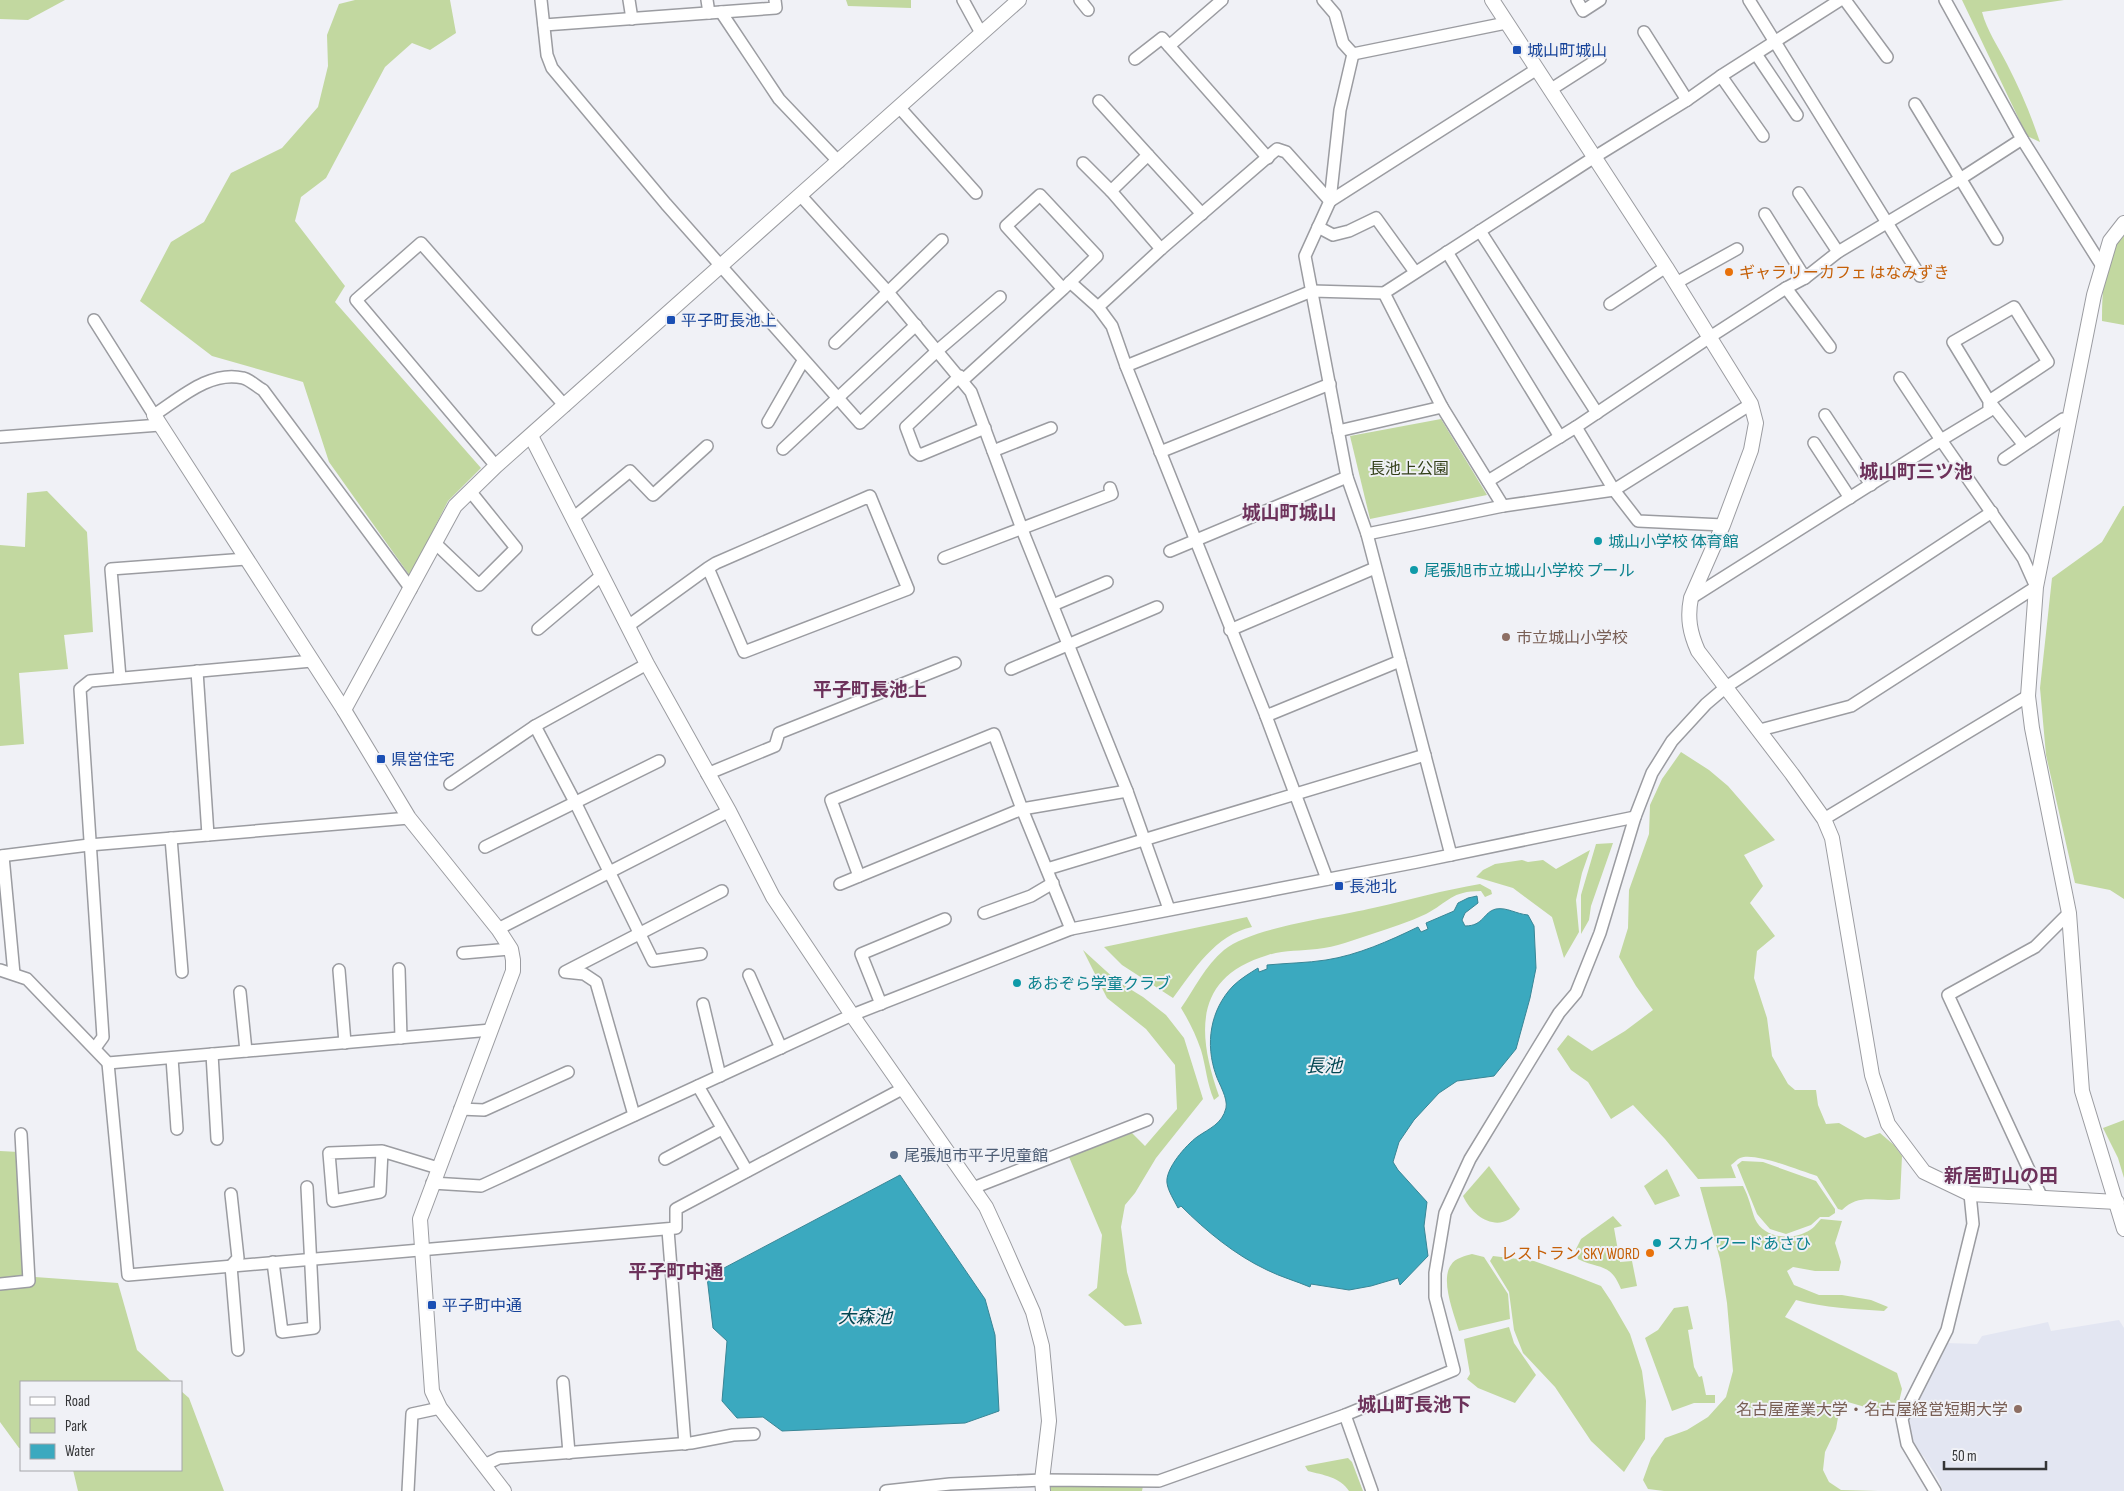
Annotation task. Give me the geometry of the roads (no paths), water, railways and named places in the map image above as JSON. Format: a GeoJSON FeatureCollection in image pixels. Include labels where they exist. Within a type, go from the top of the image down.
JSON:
{"type":"FeatureCollection","features":[{"type":"Feature","properties":{"kind":"street"},"geometry":{"type":"LineString","coordinates":[[541,0],[547,55],[552,68],[720,266],[860,423],[938,350],[1000,297]]}},
{"type":"Feature","properties":{"kind":"street"},"geometry":{"type":"LineString","coordinates":[[630,0],[632,19]]}},
{"type":"Feature","properties":{"kind":"street"},"geometry":{"type":"LineString","coordinates":[[707,0],[778,99],[839,162]]}},
{"type":"Feature","properties":{"kind":"street"},"geometry":{"type":"LineString","coordinates":[[544,25],[776,8],[775,0]]}},
{"type":"Feature","properties":{"kind":"street"},"geometry":{"type":"LineString","coordinates":[[963,0],[981,33]]}},
{"type":"Feature","properties":{"kind":"street"},"geometry":{"type":"LineString","coordinates":[[344,710],[455,506],[496,466],[1019,0]]}},
{"type":"Feature","properties":{"kind":"street"},"geometry":{"type":"LineString","coordinates":[[1080,0],[1088,10]]}},
{"type":"Feature","properties":{"kind":"street"},"geometry":{"type":"LineString","coordinates":[[1169,46],[1222,0]]}},
{"type":"Feature","properties":{"kind":"street"},"geometry":{"type":"LineString","coordinates":[[1323,0],[1335,14],[1343,43],[1353,54]]}},
{"type":"Feature","properties":{"kind":"street"},"geometry":{"type":"LineString","coordinates":[[1492,0],[1593,158],[1666,267],[1751,404],[1756,423],[1751,450],[1723,525],[1691,598],[1688,618],[1698,651],[1760,730],[1824,819],[1832,838],[1872,1075],[1888,1124],[1924,1172],[1970,1194],[2117,1202]]}},
{"type":"Feature","properties":{"kind":"street"},"geometry":{"type":"LineString","coordinates":[[1577,0],[1583,10],[1600,0]]}},
{"type":"Feature","properties":{"kind":"street"},"geometry":{"type":"LineString","coordinates":[[1749,0],[1920,276]]}},
{"type":"Feature","properties":{"kind":"street"},"geometry":{"type":"LineString","coordinates":[[1126,366],[1312,291],[1384,293],[1840,0]]}},
{"type":"Feature","properties":{"kind":"street"},"geometry":{"type":"LineString","coordinates":[[1845,0],[1887,57]]}},
{"type":"Feature","properties":{"kind":"street"},"geometry":{"type":"LineString","coordinates":[[1945,0],[2022,138],[2102,266]]}},
{"type":"Feature","properties":{"kind":"street"},"geometry":{"type":"LineString","coordinates":[[1353,54],[1506,23]]}},
{"type":"Feature","properties":{"kind":"street"},"geometry":{"type":"LineString","coordinates":[[1644,32],[1686,100]]}},
{"type":"Feature","properties":{"kind":"street"},"geometry":{"type":"LineString","coordinates":[[1135,59],[1162,38],[1268,158]]}},
{"type":"Feature","properties":{"kind":"street"},"geometry":{"type":"LineString","coordinates":[[1353,54],[1340,110],[1330,200],[1305,256],[1347,477],[1366,534],[1451,855]]}},
{"type":"Feature","properties":{"kind":"street"},"geometry":{"type":"LineString","coordinates":[[1756,54],[1797,115]]}},
{"type":"Feature","properties":{"kind":"street"},"geometry":{"type":"LineString","coordinates":[[1550,90],[1600,58]]}},
{"type":"Feature","properties":{"kind":"street"},"geometry":{"type":"LineString","coordinates":[[1330,200],[1537,69]]}},
{"type":"Feature","properties":{"kind":"street"},"geometry":{"type":"LineString","coordinates":[[1720,76],[1763,136]]}},
{"type":"Feature","properties":{"kind":"street"},"geometry":{"type":"LineString","coordinates":[[1099,101],[1202,214]]}},
{"type":"Feature","properties":{"kind":"street"},"geometry":{"type":"LineString","coordinates":[[1915,104],[1997,239]]}},
{"type":"Feature","properties":{"kind":"street"},"geometry":{"type":"LineString","coordinates":[[899,107],[976,193]]}},
{"type":"Feature","properties":{"kind":"street"},"geometry":{"type":"LineString","coordinates":[[1488,480],[1576,428],[1710,336],[1805,278],[1838,252],[1960,179],[2022,138]]}},
{"type":"Feature","properties":{"kind":"street"},"geometry":{"type":"LineString","coordinates":[[1098,308],[1161,249],[1277,149],[1286,152],[1330,200]]}},
{"type":"Feature","properties":{"kind":"street"},"geometry":{"type":"LineString","coordinates":[[1111,191],[1148,155]]}},
{"type":"Feature","properties":{"kind":"street"},"geometry":{"type":"LineString","coordinates":[[1083,163],[1111,191],[1161,249]]}},
{"type":"Feature","properties":{"kind":"street"},"geometry":{"type":"LineString","coordinates":[[1799,193],[1838,252]]}},
{"type":"Feature","properties":{"kind":"street"},"geometry":{"type":"LineString","coordinates":[[984,428],[920,455],[915,452],[906,427],[1067,286],[1097,256],[1040,195],[1006,226],[1067,286],[1098,308],[1112,326],[1230,630],[1296,793],[1327,879]]}},
{"type":"Feature","properties":{"kind":"street"},"geometry":{"type":"LineString","coordinates":[[801,196],[887,291],[971,392],[1022,528],[1127,791],[1169,909]]}},
{"type":"Feature","properties":{"kind":"street"},"geometry":{"type":"LineString","coordinates":[[1765,214],[1805,278]]}},
{"type":"Feature","properties":{"kind":"street"},"geometry":{"type":"LineString","coordinates":[[1318,227],[1333,235],[1349,231],[1376,218],[1415,272]]}},
{"type":"Feature","properties":{"kind":"street"},"geometry":{"type":"LineString","coordinates":[[2124,223],[2110,241],[2094,295],[2036,587],[2028,696],[2032,728],[2069,913],[2082,1091],[2124,1229]]}},
{"type":"Feature","properties":{"kind":"street"},"geometry":{"type":"LineString","coordinates":[[1480,231],[1597,414]]}},
{"type":"Feature","properties":{"kind":"street"},"geometry":{"type":"LineString","coordinates":[[835,343],[942,240]]}},
{"type":"Feature","properties":{"kind":"street"},"geometry":{"type":"LineString","coordinates":[[496,466],[356,300],[421,244],[564,406]]}},
{"type":"Feature","properties":{"kind":"street"},"geometry":{"type":"LineString","coordinates":[[1676,283],[1737,249]]}},
{"type":"Feature","properties":{"kind":"street"},"geometry":{"type":"LineString","coordinates":[[1448,252],[1560,437]]}},
{"type":"Feature","properties":{"kind":"street"},"geometry":{"type":"LineString","coordinates":[[1610,304],[1666,267]]}},
{"type":"Feature","properties":{"kind":"street"},"geometry":{"type":"LineString","coordinates":[[1786,288],[1830,347]]}},
{"type":"Feature","properties":{"kind":"street"},"geometry":{"type":"LineString","coordinates":[[1384,293],[1442,407],[1503,506]]}},
{"type":"Feature","properties":{"kind":"street"},"geometry":{"type":"LineString","coordinates":[[1989,401],[2048,362],[2014,307],[1953,342],[1989,401],[2023,444]]}},
{"type":"Feature","properties":{"kind":"street"},"geometry":{"type":"LineString","coordinates":[[94,320],[344,710],[409,818],[498,929],[511,949],[514,960],[513,971],[420,1219],[432,1391],[440,1408],[504,1491]]}},
{"type":"Feature","properties":{"kind":"street"},"geometry":{"type":"LineString","coordinates":[[783,448],[916,325]]}},
{"type":"Feature","properties":{"kind":"street"},"geometry":{"type":"LineString","coordinates":[[768,422],[803,361]]}},
{"type":"Feature","properties":{"kind":"street"},"geometry":{"type":"LineString","coordinates":[[0,437],[157,420],[204,383],[218,378],[243,378],[263,390],[411,589]]}},
{"type":"Feature","properties":{"kind":"street"},"geometry":{"type":"LineString","coordinates":[[1900,378],[2023,558],[2036,587]]}},
{"type":"Feature","properties":{"kind":"street"},"geometry":{"type":"LineString","coordinates":[[1160,452],[1330,384]]}},
{"type":"Feature","properties":{"kind":"street"},"geometry":{"type":"LineString","coordinates":[[1691,598],[1990,411],[1989,401]]}},
{"type":"Feature","properties":{"kind":"street"},"geometry":{"type":"LineString","coordinates":[[1366,534],[1503,506],[1614,490],[1751,404]]}},
{"type":"Feature","properties":{"kind":"street"},"geometry":{"type":"LineString","coordinates":[[1338,431],[1442,407]]}},
{"type":"Feature","properties":{"kind":"street"},"geometry":{"type":"LineString","coordinates":[[1825,415],[1871,485]]}},
{"type":"Feature","properties":{"kind":"street"},"geometry":{"type":"LineString","coordinates":[[2004,459],[2023,444],[2063,419],[2069,422]]}},
{"type":"Feature","properties":{"kind":"street"},"geometry":{"type":"LineString","coordinates":[[993,451],[1051,428]]}},
{"type":"Feature","properties":{"kind":"street"},"geometry":{"type":"LineString","coordinates":[[1576,428],[1614,490],[1638,521],[1723,525]]}},
{"type":"Feature","properties":{"kind":"street"},"geometry":{"type":"LineString","coordinates":[[531,436],[647,664],[729,811],[773,897],[986,1208],[1033,1312],[1042,1346],[1049,1421],[1043,1485]]}},
{"type":"Feature","properties":{"kind":"street"},"geometry":{"type":"LineString","coordinates":[[1814,443],[1850,498]]}},
{"type":"Feature","properties":{"kind":"street"},"geometry":{"type":"LineString","coordinates":[[573,518],[630,471],[653,495],[707,446]]}},
{"type":"Feature","properties":{"kind":"street"},"geometry":{"type":"LineString","coordinates":[[1170,551],[1347,477]]}},
{"type":"Feature","properties":{"kind":"street"},"geometry":{"type":"LineString","coordinates":[[944,558],[1112,494],[1110,488]]}},
{"type":"Feature","properties":{"kind":"street"},"geometry":{"type":"LineString","coordinates":[[435,543],[479,585],[516,548],[470,491]]}},
{"type":"Feature","properties":{"kind":"street"},"geometry":{"type":"LineString","coordinates":[[628,626],[708,568],[716,563],[870,496],[908,589],[744,652],[708,568]]}},
{"type":"Feature","properties":{"kind":"street"},"geometry":{"type":"LineString","coordinates":[[886,1491],[1159,1481],[1345,1415],[1454,1370],[1435,1297],[1435,1273],[1445,1213],[1470,1159],[1558,1013],[1576,993],[1600,933],[1635,816],[1652,774],[1672,741],[1706,704],[1726,687],[1992,512]]}},
{"type":"Feature","properties":{"kind":"street"},"geometry":{"type":"LineString","coordinates":[[120,678],[112,569],[246,558]]}},
{"type":"Feature","properties":{"kind":"street"},"geometry":{"type":"LineString","coordinates":[[1230,630],[1375,568]]}},
{"type":"Feature","properties":{"kind":"street"},"geometry":{"type":"LineString","coordinates":[[538,629],[602,575]]}},
{"type":"Feature","properties":{"kind":"street"},"geometry":{"type":"LineString","coordinates":[[1053,605],[1107,582]]}},
{"type":"Feature","properties":{"kind":"street"},"geometry":{"type":"LineString","coordinates":[[1760,730],[1850,706],[2036,587]]}},
{"type":"Feature","properties":{"kind":"street"},"geometry":{"type":"LineString","coordinates":[[1011,669],[1157,607]]}},
{"type":"Feature","properties":{"kind":"street"},"geometry":{"type":"LineString","coordinates":[[95,1048],[102,1037],[80,689],[90,681],[312,661]]}},
{"type":"Feature","properties":{"kind":"street"},"geometry":{"type":"LineString","coordinates":[[1266,716],[1400,661]]}},
{"type":"Feature","properties":{"kind":"street"},"geometry":{"type":"LineString","coordinates":[[707,774],[775,746],[780,732],[955,663]]}},
{"type":"Feature","properties":{"kind":"street"},"geometry":{"type":"LineString","coordinates":[[450,784],[534,726],[647,664]]}},
{"type":"Feature","properties":{"kind":"street"},"geometry":{"type":"LineString","coordinates":[[197,671],[208,835]]}},
{"type":"Feature","properties":{"kind":"street"},"geometry":{"type":"LineString","coordinates":[[1824,819],[2028,696]]}},
{"type":"Feature","properties":{"kind":"street"},"geometry":{"type":"LineString","coordinates":[[534,726],[575,802],[608,871],[641,933],[653,961],[701,954]]}},
{"type":"Feature","properties":{"kind":"street"},"geometry":{"type":"LineString","coordinates":[[859,876],[832,800],[994,734],[1022,809],[1071,929]]}},
{"type":"Feature","properties":{"kind":"street"},"geometry":{"type":"LineString","coordinates":[[1047,869],[1425,755]]}},
{"type":"Feature","properties":{"kind":"street"},"geometry":{"type":"LineString","coordinates":[[485,847],[659,761]]}},
{"type":"Feature","properties":{"kind":"street"},"geometry":{"type":"LineString","coordinates":[[840,884],[1022,809],[1127,791]]}},
{"type":"Feature","properties":{"kind":"street"},"geometry":{"type":"LineString","coordinates":[[498,929],[608,871],[729,811]]}},
{"type":"Feature","properties":{"kind":"street"},"geometry":{"type":"LineString","coordinates":[[432,1184],[481,1186],[852,1015],[1071,929],[1451,855],[1635,816]]}},
{"type":"Feature","properties":{"kind":"street"},"geometry":{"type":"LineString","coordinates":[[14,974],[1,856],[89,845],[409,818]]}},
{"type":"Feature","properties":{"kind":"street"},"geometry":{"type":"LineString","coordinates":[[171,838],[182,972]]}},
{"type":"Feature","properties":{"kind":"street"},"geometry":{"type":"LineString","coordinates":[[984,913],[1031,896],[1052,883]]}},
{"type":"Feature","properties":{"kind":"street"},"geometry":{"type":"LineString","coordinates":[[634,1115],[596,982],[584,974],[565,972],[722,891]]}},
{"type":"Feature","properties":{"kind":"street"},"geometry":{"type":"LineString","coordinates":[[2042,1198],[1948,995],[2035,947],[2069,913]]}},
{"type":"Feature","properties":{"kind":"street"},"geometry":{"type":"LineString","coordinates":[[881,1004],[861,954],[945,919]]}},
{"type":"Feature","properties":{"kind":"street"},"geometry":{"type":"LineString","coordinates":[[463,953],[511,949]]}},
{"type":"Feature","properties":{"kind":"street"},"geometry":{"type":"LineString","coordinates":[[399,969],[401,1038]]}},
{"type":"Feature","properties":{"kind":"street"},"geometry":{"type":"LineString","coordinates":[[0,970],[26,979],[108,1063],[128,1275],[668,1230],[676,1228],[676,1209],[904,1088]]}},
{"type":"Feature","properties":{"kind":"street"},"geometry":{"type":"LineString","coordinates":[[339,970],[345,1043]]}},
{"type":"Feature","properties":{"kind":"street"},"geometry":{"type":"LineString","coordinates":[[749,974],[781,1048]]}},
{"type":"Feature","properties":{"kind":"street"},"geometry":{"type":"LineString","coordinates":[[240,992],[246,1051]]}},
{"type":"Feature","properties":{"kind":"street"},"geometry":{"type":"LineString","coordinates":[[703,1004],[720,1076]]}},
{"type":"Feature","properties":{"kind":"street"},"geometry":{"type":"LineString","coordinates":[[108,1063],[491,1030]]}},
{"type":"Feature","properties":{"kind":"street"},"geometry":{"type":"LineString","coordinates":[[212,1054],[217,1139]]}},
{"type":"Feature","properties":{"kind":"street"},"geometry":{"type":"LineString","coordinates":[[172,1058],[177,1129]]}},
{"type":"Feature","properties":{"kind":"street"},"geometry":{"type":"LineString","coordinates":[[460,1110],[484,1110],[568,1072]]}},
{"type":"Feature","properties":{"kind":"street"},"geometry":{"type":"LineString","coordinates":[[698,1086],[747,1171]]}},
{"type":"Feature","properties":{"kind":"street"},"geometry":{"type":"LineString","coordinates":[[972,1188],[1148,1120]]}},
{"type":"Feature","properties":{"kind":"street"},"geometry":{"type":"LineString","coordinates":[[665,1159],[722,1129]]}},
{"type":"Feature","properties":{"kind":"street"},"geometry":{"type":"LineString","coordinates":[[0,1284],[29,1281],[21,1134]]}},
{"type":"Feature","properties":{"kind":"street"},"geometry":{"type":"LineString","coordinates":[[382,1151],[380,1192],[333,1201],[329,1153],[382,1151],[438,1168]]}},
{"type":"Feature","properties":{"kind":"street"},"geometry":{"type":"LineString","coordinates":[[273,1262],[282,1332],[314,1328],[307,1187]]}},
{"type":"Feature","properties":{"kind":"street"},"geometry":{"type":"LineString","coordinates":[[231,1194],[238,1258],[231,1266],[238,1350]]}},
{"type":"Feature","properties":{"kind":"street"},"geometry":{"type":"LineString","coordinates":[[1935,1491],[1907,1444],[1902,1419],[1947,1330],[1973,1224],[1970,1194]]}},
{"type":"Feature","properties":{"kind":"street"},"geometry":{"type":"LineString","coordinates":[[668,1230],[685,1444]]}},
{"type":"Feature","properties":{"kind":"street"},"geometry":{"type":"LineString","coordinates":[[563,1382],[569,1453]]}},
{"type":"Feature","properties":{"kind":"street"},"geometry":{"type":"LineString","coordinates":[[408,1491],[412,1414],[440,1408]]}},
{"type":"Feature","properties":{"kind":"street"},"geometry":{"type":"LineString","coordinates":[[1345,1415],[1372,1491]]}},
{"type":"Feature","properties":{"kind":"street"},"geometry":{"type":"LineString","coordinates":[[484,1465],[499,1458],[685,1444],[733,1435],[754,1434]]}},
{"type":"Feature","properties":{"kind":"water","name":"長池"},"geometry":{"type":"Polygon","coordinates":[[[1477,896],[1478,903],[1465,913],[1462,920],[1465,926],[1476,924],[1488,913],[1496,909],[1528,915],[1534,926],[1536,968],[1516,1049],[1494,1076],[1457,1081],[1439,1093],[1414,1120],[1399,1142],[1393,1162],[1427,1202],[1424,1226],[1428,1256],[1400,1285],[1398,1278],[1349,1290],[1311,1284],[1310,1287],[1255,1264],[1232,1250],[1181,1206],[1178,1208],[1167,1183],[1169,1171],[1187,1146],[1222,1118],[1226,1108],[1225,1096],[1213,1063],[1210,1040],[1219,1006],[1233,986],[1258,968],[1259,972],[1267,969],[1267,965],[1338,958],[1373,947],[1418,927],[1421,932],[1428,929],[1426,923],[1454,911],[1458,903],[1477,896]]]}},
{"type":"Feature","properties":{"kind":"water","name":"大森池"},"geometry":{"type":"Polygon","coordinates":[[[900,1175],[985,1299],[995,1335],[999,1411],[965,1423],[782,1431],[763,1417],[737,1418],[722,1401],[727,1341],[713,1328],[707,1277],[900,1175]]]}},
{"type":"Feature","properties":{"kind":"place","name":"城山町城山"},"geometry":{"type":"Point","coordinates":[1517,50]}},
{"type":"Feature","properties":{"kind":"place","name":"ギャラリーカフェ はなみずき"},"geometry":{"type":"Point","coordinates":[1729,272]}},
{"type":"Feature","properties":{"kind":"place","name":"平子町長池上"},"geometry":{"type":"Point","coordinates":[671,320]}},
{"type":"Feature","properties":{"kind":"place","name":"城山小学校 体育館"},"geometry":{"type":"Point","coordinates":[1598,541]}},
{"type":"Feature","properties":{"kind":"place","name":"尾張旭市立城山小学校 プール"},"geometry":{"type":"Point","coordinates":[1414,570]}},
{"type":"Feature","properties":{"kind":"place","name":"市立城山小学校"},"geometry":{"type":"Point","coordinates":[1506,637]}},
{"type":"Feature","properties":{"kind":"place","name":"県営住宅"},"geometry":{"type":"Point","coordinates":[381,759]}},
{"type":"Feature","properties":{"kind":"place","name":"長池北"},"geometry":{"type":"Point","coordinates":[1339,886]}},
{"type":"Feature","properties":{"kind":"place","name":"あおぞら学童クラブ"},"geometry":{"type":"Point","coordinates":[1017,983]}},
{"type":"Feature","properties":{"kind":"place","name":"尾張旭市平子児童館"},"geometry":{"type":"Point","coordinates":[894,1155]}},
{"type":"Feature","properties":{"kind":"place","name":"スカイワードあさひ"},"geometry":{"type":"Point","coordinates":[1657,1243]}},
{"type":"Feature","properties":{"kind":"place","name":"レストラン SKY WORD"},"geometry":{"type":"Point","coordinates":[1650,1253]}},
{"type":"Feature","properties":{"kind":"place","name":"平子町中通"},"geometry":{"type":"Point","coordinates":[432,1305]}},
{"type":"Feature","properties":{"kind":"place","name":"名古屋産業大学・名古屋経営短期大学"},"geometry":{"type":"Point","coordinates":[2018,1409]}},
{"type":"Feature","properties":{"kind":"district","name":"城山町三ツ池"},"geometry":{"type":"Point","coordinates":[1916,471]}},
{"type":"Feature","properties":{"kind":"district","name":"城山町城山"},"geometry":{"type":"Point","coordinates":[1289,512]}},
{"type":"Feature","properties":{"kind":"district","name":"平子町長池上"},"geometry":{"type":"Point","coordinates":[870,689]}},
{"type":"Feature","properties":{"kind":"district","name":"新居町山の田"},"geometry":{"type":"Point","coordinates":[2001,1175]}},
{"type":"Feature","properties":{"kind":"district","name":"平子町中通"},"geometry":{"type":"Point","coordinates":[676,1271]}},
{"type":"Feature","properties":{"kind":"district","name":"城山町長池下"},"geometry":{"type":"Point","coordinates":[1414,1404]}},
{"type":"Feature","properties":{"kind":"park label","name":"長池上公園"},"geometry":{"type":"Point","coordinates":[1409,468]}}]}
